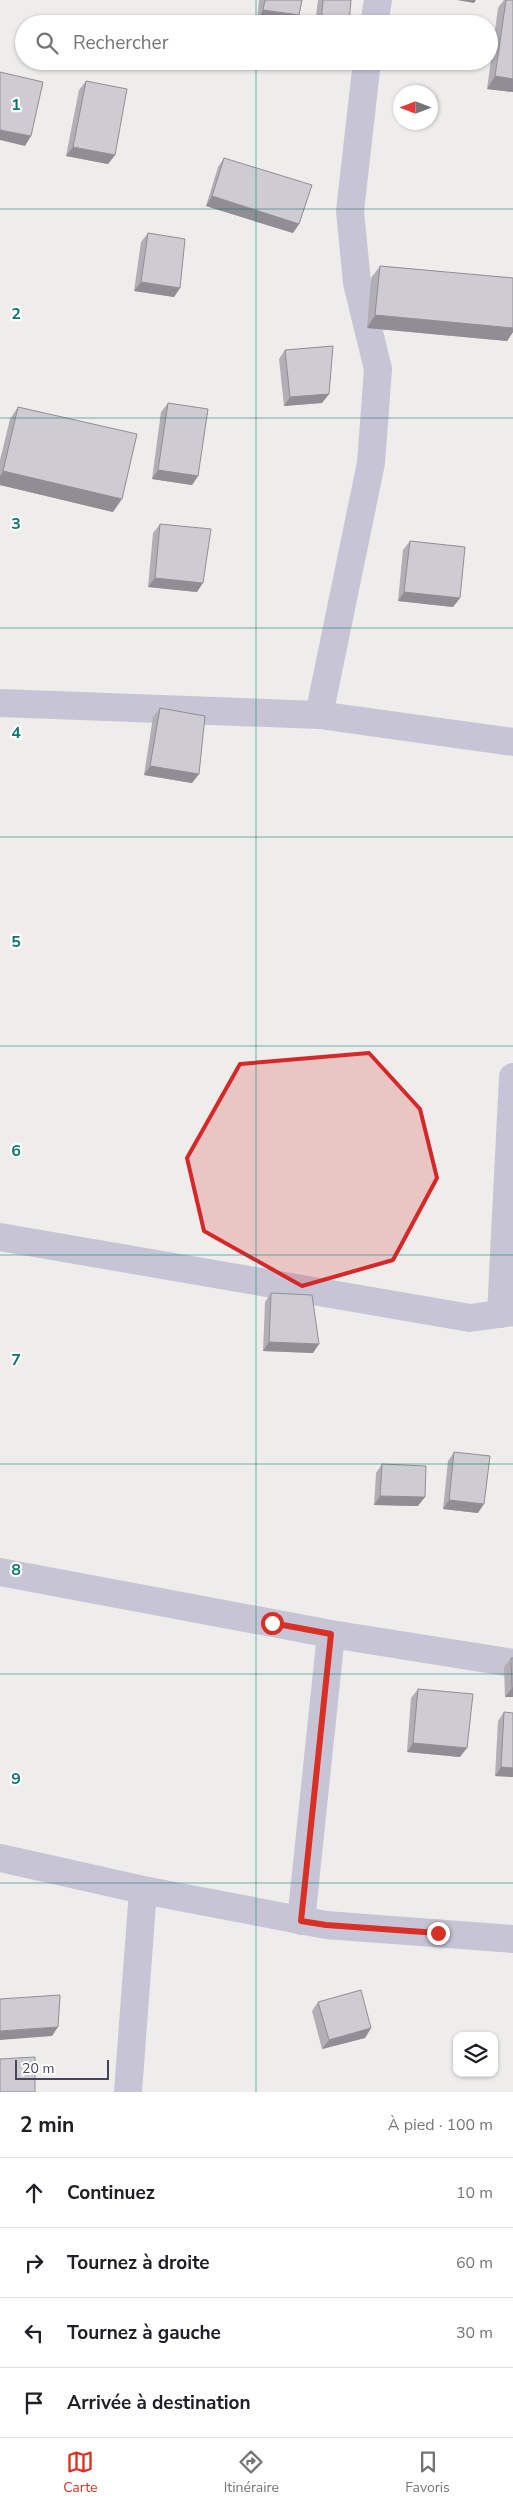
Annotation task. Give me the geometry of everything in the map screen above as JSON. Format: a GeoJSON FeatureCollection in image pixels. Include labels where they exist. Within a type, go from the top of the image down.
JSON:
{"type":"FeatureCollection","features":[{"type":"Feature","properties":{"kind":"street"},"geometry":{"type":"LineString","coordinates":[[376,15],[378,0]]}},
{"type":"Feature","properties":{"kind":"street"},"geometry":{"type":"LineString","coordinates":[[319,715],[372,454],[378,369],[357,283],[350,211],[366,70]]}},
{"type":"Feature","properties":{"kind":"street"},"geometry":{"type":"LineString","coordinates":[[0,703],[319,715],[513,742]]}},
{"type":"Feature","properties":{"kind":"street"},"geometry":{"type":"LineString","coordinates":[[0,1237],[470,1318],[507,1313],[513,1078]]}},
{"type":"Feature","properties":{"kind":"street"},"geometry":{"type":"LineString","coordinates":[[0,1572],[331,1634],[513,1663]]}},
{"type":"Feature","properties":{"kind":"street"},"geometry":{"type":"LineString","coordinates":[[301,1921],[331,1634]]}},
{"type":"Feature","properties":{"kind":"street"},"geometry":{"type":"LineString","coordinates":[[0,1858],[142,1890],[326,1925],[513,1939]]}},
{"type":"Feature","properties":{"kind":"street"},"geometry":{"type":"LineString","coordinates":[[128,2092],[142,1890]]}},
{"type":"Feature","properties":{"kind":"highlighted area"},"geometry":{"type":"Polygon","coordinates":[[[369,1053],[420,1109],[437,1178],[393,1260],[302,1286],[204,1231],[187,1158],[240,1064],[369,1053]]]}},
{"type":"Feature","properties":{"kind":"building"},"geometry":{"type":"Polygon","coordinates":[[[265,0],[302,0],[299,15],[263,10],[265,0]]]}},
{"type":"Feature","properties":{"kind":"building"},"geometry":{"type":"Polygon","coordinates":[[[323,0],[351,0],[350,15],[322,15],[323,0]]]}},
{"type":"Feature","properties":{"kind":"building"},"geometry":{"type":"Polygon","coordinates":[[[506,0],[513,0],[513,79],[495,76],[496,70],[498,70],[498,55],[506,0]]]}},
{"type":"Feature","properties":{"kind":"building"},"geometry":{"type":"Polygon","coordinates":[[[0,72],[43,82],[31,136],[0,130],[0,72]]]}},
{"type":"Feature","properties":{"kind":"building"},"geometry":{"type":"Polygon","coordinates":[[[86,81],[127,89],[115,155],[73,147],[86,81]]]}},
{"type":"Feature","properties":{"kind":"building"},"geometry":{"type":"Polygon","coordinates":[[[224,158],[312,185],[299,224],[212,196],[224,158]]]}},
{"type":"Feature","properties":{"kind":"building"},"geometry":{"type":"Polygon","coordinates":[[[148,233],[185,239],[180,288],[141,282],[148,233]]]}},
{"type":"Feature","properties":{"kind":"building"},"geometry":{"type":"Polygon","coordinates":[[[380,266],[513,278],[513,328],[375,315],[380,266]]]}},
{"type":"Feature","properties":{"kind":"building"},"geometry":{"type":"Polygon","coordinates":[[[333,346],[329,394],[290,397],[285,350],[333,346]]]}},
{"type":"Feature","properties":{"kind":"building"},"geometry":{"type":"Polygon","coordinates":[[[168,403],[208,409],[198,476],[158,470],[168,403]]]}},
{"type":"Feature","properties":{"kind":"building"},"geometry":{"type":"Polygon","coordinates":[[[18,407],[137,434],[122,499],[3,471],[18,407]]]}},
{"type":"Feature","properties":{"kind":"building"},"geometry":{"type":"Polygon","coordinates":[[[160,524],[211,529],[203,583],[155,578],[160,524]]]}},
{"type":"Feature","properties":{"kind":"building"},"geometry":{"type":"Polygon","coordinates":[[[410,541],[465,547],[460,598],[404,592],[410,541]]]}},
{"type":"Feature","properties":{"kind":"building"},"geometry":{"type":"Polygon","coordinates":[[[160,708],[205,716],[199,774],[150,766],[160,708]]]}},
{"type":"Feature","properties":{"kind":"building"},"geometry":{"type":"Polygon","coordinates":[[[271,1293],[312,1295],[319,1344],[269,1342],[271,1293]]]}},
{"type":"Feature","properties":{"kind":"building"},"geometry":{"type":"Polygon","coordinates":[[[454,1452],[490,1456],[484,1504],[449,1500],[454,1452]]]}},
{"type":"Feature","properties":{"kind":"building"},"geometry":{"type":"Polygon","coordinates":[[[382,1464],[426,1466],[425,1497],[380,1496],[382,1464]]]}},
{"type":"Feature","properties":{"kind":"building"},"geometry":{"type":"Polygon","coordinates":[[[511,1658],[513,1658],[513,1688],[512,1688],[511,1658]]]}},
{"type":"Feature","properties":{"kind":"building"},"geometry":{"type":"Polygon","coordinates":[[[418,1689],[473,1694],[467,1748],[413,1743],[418,1689]]]}},
{"type":"Feature","properties":{"kind":"building"},"geometry":{"type":"Polygon","coordinates":[[[504,1712],[513,1713],[513,1768],[501,1767],[504,1712]]]}},
{"type":"Feature","properties":{"kind":"building"},"geometry":{"type":"Polygon","coordinates":[[[361,1990],[371,2028],[329,2040],[318,2002],[361,1990]]]}},
{"type":"Feature","properties":{"kind":"building"},"geometry":{"type":"Polygon","coordinates":[[[60,1995],[58,2027],[0,2031],[0,1999],[60,1995]]]}},
{"type":"Feature","properties":{"kind":"building"},"geometry":{"type":"Polygon","coordinates":[[[35,2057],[35,2092],[0,2092],[0,2059],[35,2057]]]}},
{"type":"Feature","properties":{"kind":"route"},"geometry":{"type":"LineString","coordinates":[[272,1623],[331,1634],[301,1921],[326,1925],[438,1933]]}}]}
